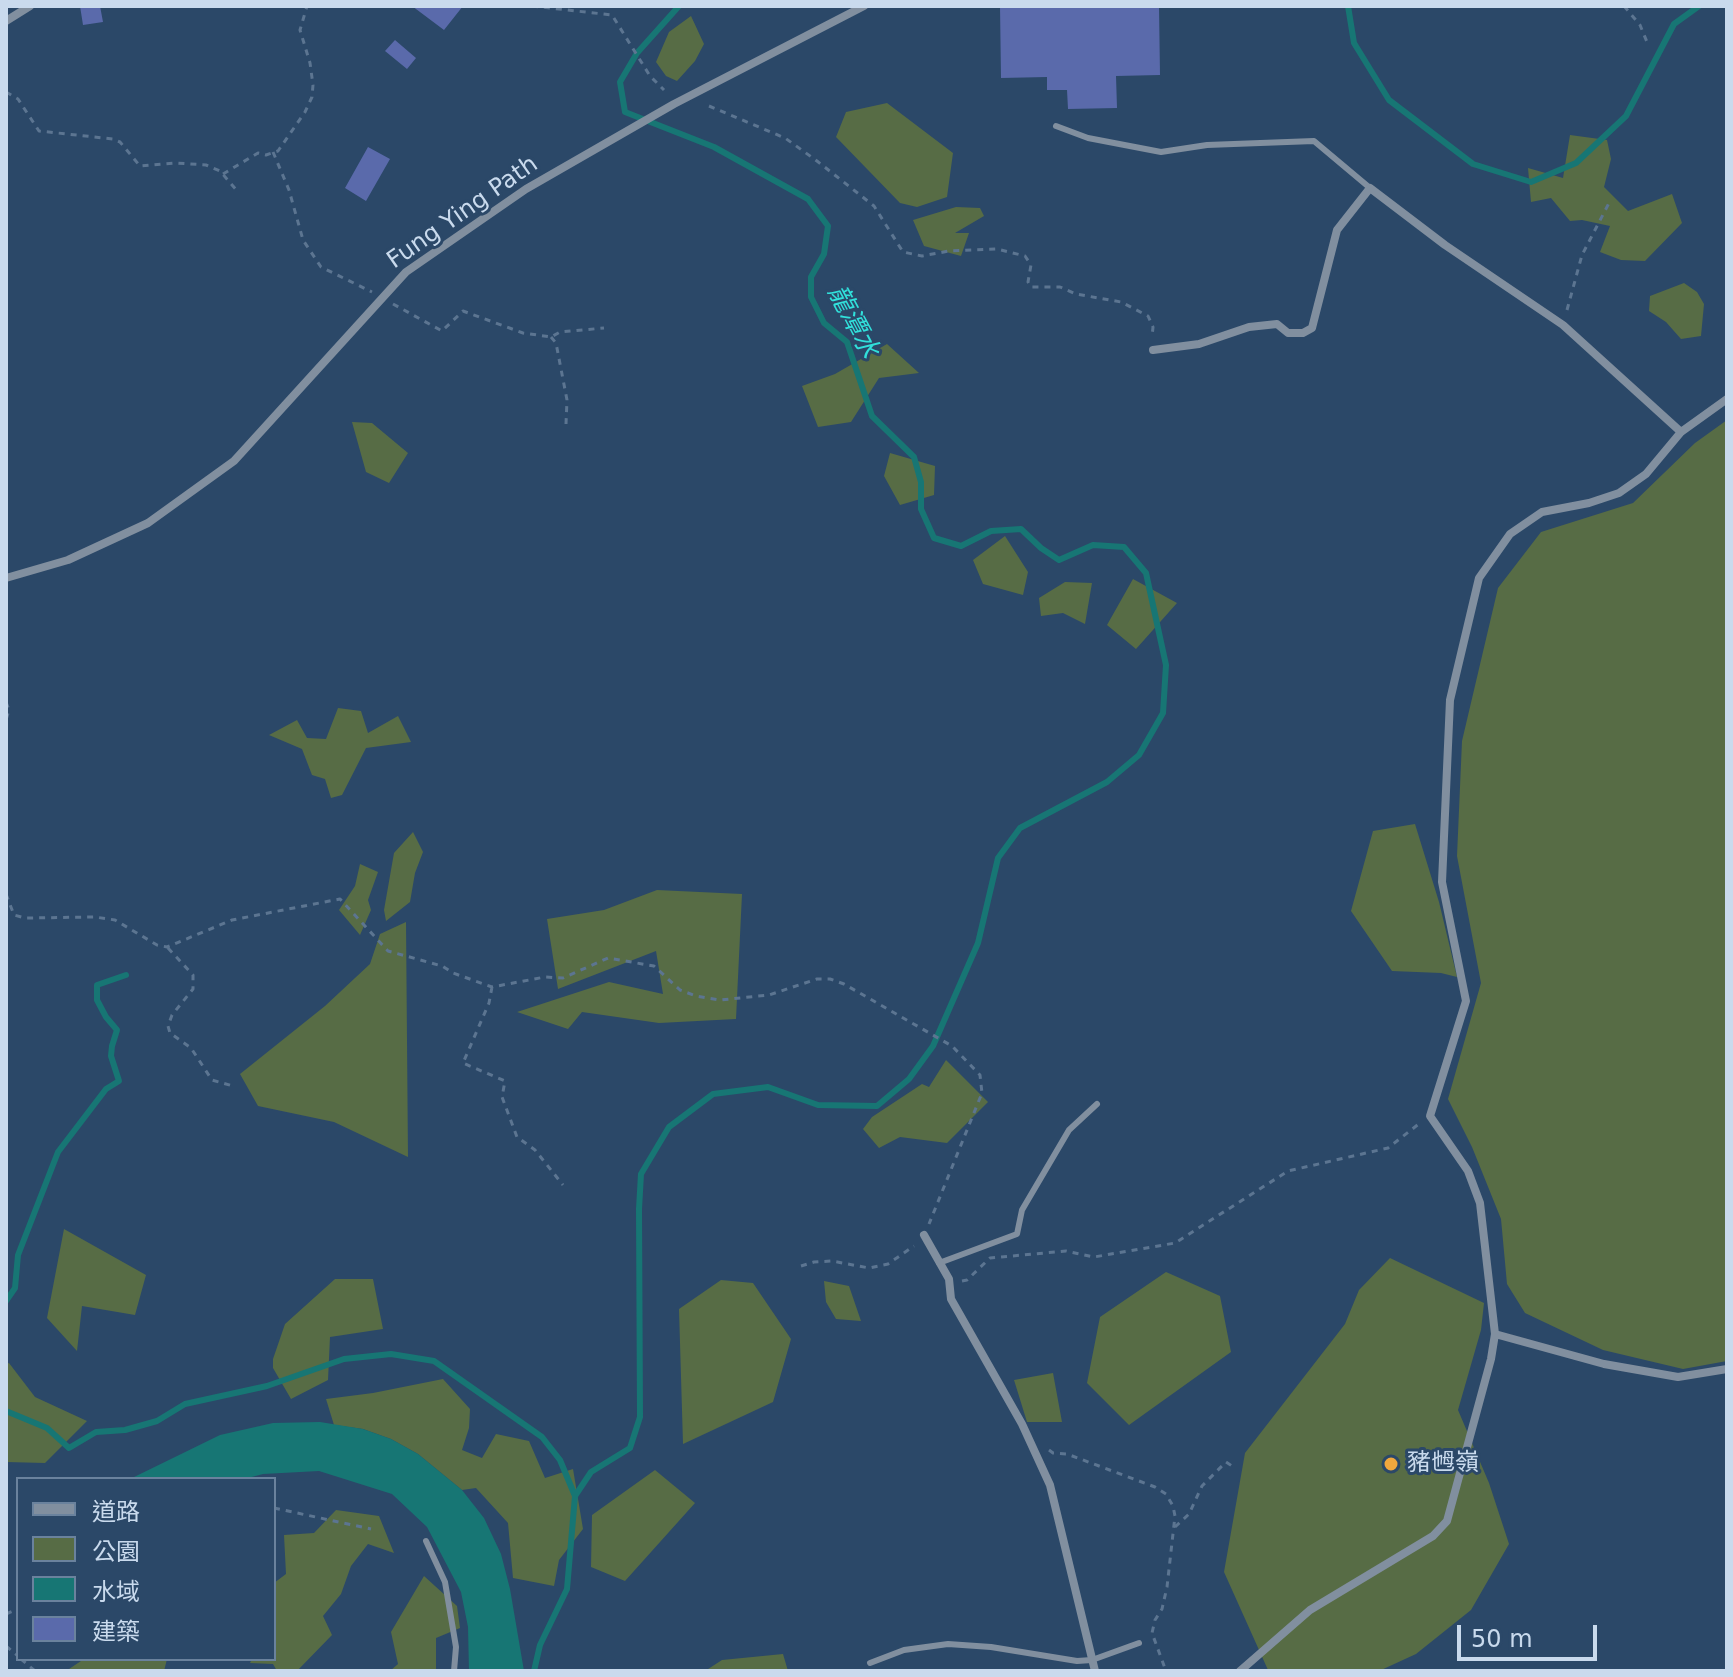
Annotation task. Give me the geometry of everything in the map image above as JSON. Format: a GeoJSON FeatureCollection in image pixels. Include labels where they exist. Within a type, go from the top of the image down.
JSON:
{"type":"FeatureCollection","features":[{"type":"Feature","properties":{"kind":"street"},"geometry":{"type":"LineString","coordinates":[[6,21],[30,6]]}},
{"type":"Feature","properties":{"kind":"street","name":"Fung Ying Path"},"geometry":{"type":"LineString","coordinates":[[6,578],[68,560],[148,523],[222,470],[234,461],[406,272],[526,189],[788,43],[864,6]]}},
{"type":"Feature","properties":{"kind":"street"},"geometry":{"type":"LineString","coordinates":[[1153,350],[1199,344],[1249,327],[1277,324],[1288,333],[1303,333],[1312,328],[1337,230],[1370,188],[1445,245],[1563,325],[1681,432]]}},
{"type":"Feature","properties":{"kind":"street"},"geometry":{"type":"LineString","coordinates":[[1240,1671],[1310,1610],[1433,1536],[1447,1521],[1491,1359],[1495,1334],[1480,1203],[1468,1171],[1430,1116],[1466,1001],[1442,882],[1450,700],[1479,578],[1510,534],[1542,512],[1589,503],[1619,493],[1646,474],[1681,432],[1727,399]]}},
{"type":"Feature","properties":{"kind":"street"},"geometry":{"type":"LineString","coordinates":[[924,1235],[949,1279],[951,1299],[1022,1424],[1050,1485],[1095,1671]]}},
{"type":"Feature","properties":{"kind":"street"},"geometry":{"type":"LineString","coordinates":[[1495,1334],[1604,1364],[1678,1377],[1727,1369]]}},
{"type":"Feature","properties":{"kind":"lane"},"geometry":{"type":"LineString","coordinates":[[1056,126],[1088,138],[1161,152],[1207,145],[1314,141],[1370,188]]}},
{"type":"Feature","properties":{"kind":"lane"},"geometry":{"type":"LineString","coordinates":[[939,1263],[1017,1234],[1022,1210],[1069,1130],[1097,1104]]}},
{"type":"Feature","properties":{"kind":"lane"},"geometry":{"type":"LineString","coordinates":[[426,1541],[445,1582],[456,1647],[454,1671]]}},
{"type":"Feature","properties":{"kind":"lane"},"geometry":{"type":"LineString","coordinates":[[870,1663],[904,1650],[948,1644],[991,1647],[1077,1661],[1092,1660],[1139,1643]]}},
{"type":"Feature","properties":{"kind":"path"},"geometry":{"type":"LineString","coordinates":[[223,174],[258,153],[266,155],[278,151],[312,97],[310,63],[300,30],[307,6]]}},
{"type":"Feature","properties":{"kind":"path"},"geometry":{"type":"LineString","coordinates":[[532,6],[612,15],[650,76],[664,90]]}},
{"type":"Feature","properties":{"kind":"path"},"geometry":{"type":"LineString","coordinates":[[1624,6],[1640,25],[1647,42]]}},
{"type":"Feature","properties":{"kind":"path"},"geometry":{"type":"LineString","coordinates":[[6,92],[18,99],[39,131],[113,139],[120,142],[140,166],[206,165],[223,174],[239,193]]}},
{"type":"Feature","properties":{"kind":"path"},"geometry":{"type":"LineString","coordinates":[[709,106],[785,138],[817,161],[874,206],[903,252],[922,256],[949,251],[997,249],[1025,256],[1031,265],[1028,282],[1031,287],[1060,287],[1076,294],[1121,302],[1148,316],[1153,327],[1153,350]]}},
{"type":"Feature","properties":{"kind":"path"},"geometry":{"type":"LineString","coordinates":[[273,152],[289,190],[303,240],[321,267],[374,294]]}},
{"type":"Feature","properties":{"kind":"path"},"geometry":{"type":"LineString","coordinates":[[1563,325],[1582,255],[1609,203]]}},
{"type":"Feature","properties":{"kind":"path"},"geometry":{"type":"LineString","coordinates":[[388,301],[442,331],[463,311],[523,333],[551,337],[560,332],[604,328]]}},
{"type":"Feature","properties":{"kind":"path"},"geometry":{"type":"LineString","coordinates":[[551,337],[556,343],[567,400],[566,424]]}},
{"type":"Feature","properties":{"kind":"path"},"geometry":{"type":"LineString","coordinates":[[6,702],[9,710],[6,720]]}},
{"type":"Feature","properties":{"kind":"path"},"geometry":{"type":"LineString","coordinates":[[6,894],[14,915],[25,918],[95,917],[115,920],[157,945],[167,947],[232,920],[340,899],[388,951],[442,966],[492,987],[545,977],[563,978],[608,958],[654,966],[680,990],[720,1000],[769,995],[817,979],[830,979],[952,1046],[980,1075],[983,1088],[924,1235],[907,1254],[888,1264],[869,1268],[832,1261],[801,1266]]}},
{"type":"Feature","properties":{"kind":"path"},"geometry":{"type":"LineString","coordinates":[[167,947],[193,975],[193,989],[172,1015],[168,1026],[170,1033],[191,1048],[212,1080],[233,1086]]}},
{"type":"Feature","properties":{"kind":"path"},"geometry":{"type":"LineString","coordinates":[[492,987],[489,1003],[463,1063],[505,1081],[502,1097],[517,1137],[535,1150],[563,1185]]}},
{"type":"Feature","properties":{"kind":"path"},"geometry":{"type":"LineString","coordinates":[[949,1279],[954,1282],[967,1280],[990,1258],[1066,1251],[1094,1257],[1175,1243],[1288,1171],[1388,1148],[1430,1116]]}},
{"type":"Feature","properties":{"kind":"path"},"geometry":{"type":"LineString","coordinates":[[1045,1448],[1155,1487],[1166,1494],[1173,1506],[1175,1516],[1167,1587],[1152,1633],[1166,1671]]}},
{"type":"Feature","properties":{"kind":"path"},"geometry":{"type":"LineString","coordinates":[[1174,1528],[1189,1514],[1202,1486],[1226,1462],[1235,1468]]}},
{"type":"Feature","properties":{"kind":"path"},"geometry":{"type":"LineString","coordinates":[[276,1508],[371,1529]]}},
{"type":"Feature","properties":{"kind":"green space"},"geometry":{"type":"Polygon","coordinates":[[[691,16],[704,44],[695,61],[677,81],[666,76],[656,62],[669,32],[691,16]]]}},
{"type":"Feature","properties":{"kind":"green space"},"geometry":{"type":"Polygon","coordinates":[[[887,103],[953,153],[947,197],[917,207],[900,203],[836,137],[846,112],[887,103]]]}},
{"type":"Feature","properties":{"kind":"green space"},"geometry":{"type":"Polygon","coordinates":[[[1570,135],[1607,140],[1611,159],[1604,187],[1628,211],[1672,194],[1682,223],[1645,261],[1621,260],[1600,252],[1610,226],[1582,220],[1570,221],[1551,198],[1531,202],[1528,168],[1563,178],[1570,135]]]}},
{"type":"Feature","properties":{"kind":"green space"},"geometry":{"type":"Polygon","coordinates":[[[956,207],[980,208],[984,216],[955,233],[969,233],[961,256],[924,246],[913,220],[956,207]]]}},
{"type":"Feature","properties":{"kind":"green space"},"geometry":{"type":"Polygon","coordinates":[[[1684,283],[1697,292],[1704,304],[1701,336],[1681,339],[1666,322],[1649,311],[1650,296],[1684,283]]]}},
{"type":"Feature","properties":{"kind":"green space"},"geometry":{"type":"Polygon","coordinates":[[[887,344],[919,373],[879,378],[851,422],[818,427],[802,386],[835,374],[887,344]]]}},
{"type":"Feature","properties":{"kind":"green space"},"geometry":{"type":"Polygon","coordinates":[[[1727,420],[1727,1361],[1683,1369],[1603,1350],[1525,1313],[1507,1284],[1501,1219],[1472,1147],[1448,1099],[1481,983],[1457,856],[1462,741],[1498,588],[1541,532],[1633,503],[1695,443],[1727,420]]]}},
{"type":"Feature","properties":{"kind":"green space"},"geometry":{"type":"Polygon","coordinates":[[[352,422],[372,423],[408,453],[389,483],[366,472],[352,422]]]}},
{"type":"Feature","properties":{"kind":"green space"},"geometry":{"type":"Polygon","coordinates":[[[890,453],[935,466],[934,495],[900,505],[884,476],[890,453]]]}},
{"type":"Feature","properties":{"kind":"green space"},"geometry":{"type":"Polygon","coordinates":[[[1005,536],[1028,572],[1023,595],[983,584],[973,560],[1005,536]]]}},
{"type":"Feature","properties":{"kind":"green space"},"geometry":{"type":"Polygon","coordinates":[[[1133,579],[1177,603],[1136,649],[1107,625],[1133,579]]]}},
{"type":"Feature","properties":{"kind":"green space"},"geometry":{"type":"Polygon","coordinates":[[[1065,582],[1092,583],[1085,624],[1063,613],[1041,616],[1039,598],[1065,582]]]}},
{"type":"Feature","properties":{"kind":"green space"},"geometry":{"type":"Polygon","coordinates":[[[338,708],[361,711],[368,733],[398,716],[411,742],[366,748],[342,795],[331,798],[325,779],[312,775],[302,749],[269,735],[297,720],[307,738],[326,739],[338,708]]]}},
{"type":"Feature","properties":{"kind":"green space"},"geometry":{"type":"Polygon","coordinates":[[[1415,824],[1439,902],[1457,977],[1441,973],[1392,971],[1351,911],[1373,831],[1415,824]]]}},
{"type":"Feature","properties":{"kind":"green space"},"geometry":{"type":"Polygon","coordinates":[[[413,832],[423,852],[415,873],[410,902],[386,921],[384,910],[394,853],[413,832]]]}},
{"type":"Feature","properties":{"kind":"green space"},"geometry":{"type":"Polygon","coordinates":[[[360,864],[378,872],[368,900],[371,910],[360,935],[339,910],[355,886],[360,864]]]}},
{"type":"Feature","properties":{"kind":"green space"},"geometry":{"type":"Polygon","coordinates":[[[657,890],[742,894],[736,1019],[659,1023],[582,1012],[568,1029],[517,1012],[609,982],[663,994],[656,951],[558,989],[547,919],[604,910],[657,890]]]}},
{"type":"Feature","properties":{"kind":"green space"},"geometry":{"type":"Polygon","coordinates":[[[406,922],[408,1157],[334,1122],[258,1106],[240,1074],[325,1006],[370,964],[380,934],[406,922]]]}},
{"type":"Feature","properties":{"kind":"green space"},"geometry":{"type":"Polygon","coordinates":[[[946,1060],[988,1102],[947,1143],[900,1137],[879,1148],[863,1129],[872,1117],[922,1084],[929,1087],[946,1060]]]}},
{"type":"Feature","properties":{"kind":"green space"},"geometry":{"type":"Polygon","coordinates":[[[64,1229],[146,1275],[135,1315],[82,1306],[77,1351],[47,1318],[64,1229]]]}},
{"type":"Feature","properties":{"kind":"green space"},"geometry":{"type":"Polygon","coordinates":[[[1390,1258],[1484,1303],[1481,1330],[1458,1410],[1489,1483],[1509,1544],[1471,1610],[1416,1654],[1379,1671],[1268,1670],[1224,1572],[1245,1453],[1345,1324],[1359,1290],[1390,1258]]]}},
{"type":"Feature","properties":{"kind":"green space"},"geometry":{"type":"Polygon","coordinates":[[[1166,1272],[1220,1296],[1231,1352],[1129,1425],[1087,1383],[1100,1317],[1166,1272]]]}},
{"type":"Feature","properties":{"kind":"green space"},"geometry":{"type":"Polygon","coordinates":[[[335,1279],[373,1279],[383,1329],[330,1337],[328,1380],[291,1399],[273,1368],[285,1324],[335,1279]]]}},
{"type":"Feature","properties":{"kind":"green space"},"geometry":{"type":"Polygon","coordinates":[[[721,1280],[753,1283],[791,1339],[773,1402],[683,1444],[679,1309],[721,1280]]]}},
{"type":"Feature","properties":{"kind":"green space"},"geometry":{"type":"Polygon","coordinates":[[[824,1281],[849,1286],[861,1321],[836,1319],[826,1302],[824,1281]]]}},
{"type":"Feature","properties":{"kind":"green space"},"geometry":{"type":"Polygon","coordinates":[[[9,1363],[35,1397],[87,1421],[45,1463],[6,1462],[6,1364],[9,1363]]]}},
{"type":"Feature","properties":{"kind":"green space"},"geometry":{"type":"Polygon","coordinates":[[[1053,1373],[1062,1422],[1027,1422],[1014,1380],[1053,1373]]]}},
{"type":"Feature","properties":{"kind":"green space"},"geometry":{"type":"Polygon","coordinates":[[[443,1379],[470,1409],[469,1428],[462,1450],[482,1458],[496,1434],[529,1441],[545,1478],[573,1469],[583,1529],[559,1560],[554,1586],[513,1578],[508,1523],[476,1488],[462,1490],[418,1454],[391,1439],[363,1429],[334,1425],[326,1399],[443,1379]]]}},
{"type":"Feature","properties":{"kind":"green space"},"geometry":{"type":"Polygon","coordinates":[[[655,1470],[695,1503],[625,1581],[591,1567],[592,1515],[655,1470]]]}},
{"type":"Feature","properties":{"kind":"green space"},"geometry":{"type":"Polygon","coordinates":[[[336,1510],[379,1516],[394,1553],[368,1544],[351,1566],[341,1594],[323,1616],[332,1635],[297,1671],[277,1671],[273,1664],[250,1663],[276,1661],[276,1582],[286,1574],[284,1535],[314,1533],[336,1510]]]}},
{"type":"Feature","properties":{"kind":"green space"},"geometry":{"type":"Polygon","coordinates":[[[424,1576],[457,1606],[460,1628],[436,1638],[436,1671],[390,1671],[398,1664],[391,1632],[424,1576]]]}},
{"type":"Feature","properties":{"kind":"green space"},"geometry":{"type":"Polygon","coordinates":[[[783,1654],[788,1671],[705,1671],[722,1660],[783,1654]]]}},
{"type":"Feature","properties":{"kind":"green space"},"geometry":{"type":"Polygon","coordinates":[[[81,1661],[166,1661],[164,1671],[66,1671],[81,1661]]]}},
{"type":"Feature","properties":{"kind":"water"},"geometry":{"type":"Polygon","coordinates":[[[320,1422],[363,1429],[391,1439],[418,1454],[462,1490],[484,1518],[501,1554],[524,1671],[469,1671],[468,1627],[461,1592],[427,1527],[392,1494],[319,1471],[252,1477],[134,1477],[220,1435],[273,1423],[320,1422]]]}},
{"type":"Feature","properties":{"kind":"building"},"geometry":{"type":"Polygon","coordinates":[[[80,6],[100,6],[103,22],[83,25],[80,6]]]}},
{"type":"Feature","properties":{"kind":"building"},"geometry":{"type":"Polygon","coordinates":[[[412,6],[463,6],[444,30],[412,6]]]}},
{"type":"Feature","properties":{"kind":"building"},"geometry":{"type":"Polygon","coordinates":[[[1000,6],[1159,6],[1160,75],[1116,76],[1117,108],[1068,109],[1067,90],[1047,90],[1047,77],[1001,78],[1000,6]]]}},
{"type":"Feature","properties":{"kind":"building"},"geometry":{"type":"Polygon","coordinates":[[[395,40],[416,58],[407,69],[385,51],[395,40]]]}},
{"type":"Feature","properties":{"kind":"building"},"geometry":{"type":"Polygon","coordinates":[[[368,147],[390,159],[366,201],[345,188],[368,147]]]}},
{"type":"Feature","properties":{"kind":"waterway","name":"龍潭水"},"geometry":{"type":"LineString","coordinates":[[534,1671],[540,1645],[567,1589],[575,1496],[591,1472],[630,1448],[640,1417],[641,1174],[669,1127],[713,1094],[768,1087],[818,1105],[877,1106],[909,1079],[933,1046],[978,943],[998,858],[1020,828],[1107,782],[1139,755],[1163,713],[1166,665],[1146,573],[1124,547],[1093,545],[1059,560],[1021,529],[991,531],[961,546],[934,538],[921,509],[921,482],[914,457],[872,416],[847,342],[824,323],[811,297],[811,277],[824,254],[828,226],[808,199],[714,147],[625,112],[620,82],[637,53],[679,6]]}},
{"type":"Feature","properties":{"kind":"waterway"},"geometry":{"type":"LineString","coordinates":[[1348,6],[1354,43],[1389,100],[1473,164],[1531,182],[1576,163],[1626,116],[1674,24],[1699,6]]}},
{"type":"Feature","properties":{"kind":"waterway"},"geometry":{"type":"LineString","coordinates":[[6,1301],[15,1288],[18,1255],[58,1152],[106,1089],[119,1081],[111,1056],[117,1030],[97,1000],[97,985],[126,975]]}},
{"type":"Feature","properties":{"kind":"waterway"},"geometry":{"type":"LineString","coordinates":[[6,1411],[47,1428],[69,1448],[96,1432],[125,1430],[157,1421],[185,1404],[267,1386],[344,1359],[391,1354],[434,1361],[542,1437],[560,1460],[575,1496]]}},
{"type":"Feature","properties":{"kind":"place","name":"豬乸嶺"},"geometry":{"type":"Point","coordinates":[1391,1464]}}]}
